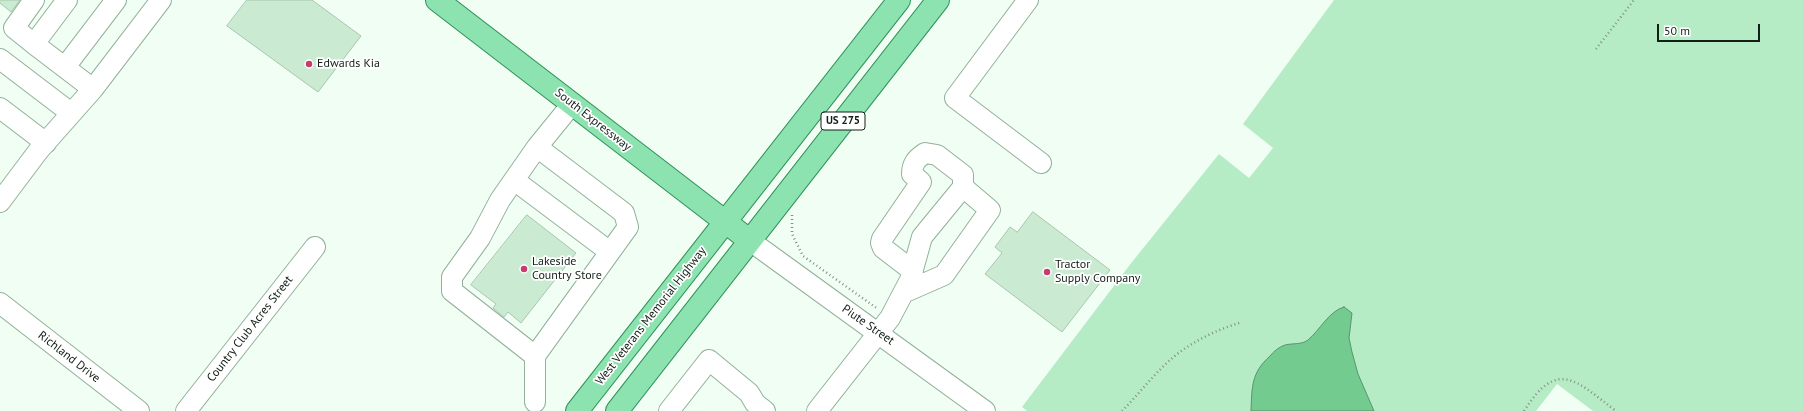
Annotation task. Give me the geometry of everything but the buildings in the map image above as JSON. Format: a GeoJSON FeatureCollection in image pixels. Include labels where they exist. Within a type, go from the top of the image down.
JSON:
{"type":"FeatureCollection","features":[{"type":"Feature","properties":{"kind":"main road","name":"South Expressway"},"geometry":{"type":"LineString","coordinates":[[437,0],[749,240]]}},
{"type":"Feature","properties":{"kind":"main road","name":"US 275"},"geometry":{"type":"LineString","coordinates":[[725,221],[899,0]]}},
{"type":"Feature","properties":{"kind":"main road","name":"US 275"},"geometry":{"type":"LineString","coordinates":[[617,411],[749,240],[938,0]]}},
{"type":"Feature","properties":{"kind":"main road","name":"West Veterans Memorial Highway"},"geometry":{"type":"LineString","coordinates":[[577,411],[725,221]]}},
{"type":"Feature","properties":{"kind":"street"},"geometry":{"type":"LineString","coordinates":[[34,0],[7,22],[93,89]]}},
{"type":"Feature","properties":{"kind":"street"},"geometry":{"type":"LineString","coordinates":[[34,44],[68,0]]}},
{"type":"Feature","properties":{"kind":"street"},"geometry":{"type":"LineString","coordinates":[[65,67],[116,0]]}},
{"type":"Feature","properties":{"kind":"street"},"geometry":{"type":"LineString","coordinates":[[0,202],[46,142],[93,89],[161,0]]}},
{"type":"Feature","properties":{"kind":"street"},"geometry":{"type":"LineString","coordinates":[[1028,0],[955,98],[1041,163]]}},
{"type":"Feature","properties":{"kind":"street"},"geometry":{"type":"LineString","coordinates":[[0,60],[71,113]]}},
{"type":"Feature","properties":{"kind":"street"},"geometry":{"type":"LineString","coordinates":[[535,356],[452,291],[452,277],[480,238],[500,200],[537,147],[572,104]]}},
{"type":"Feature","properties":{"kind":"street"},"geometry":{"type":"LineString","coordinates":[[0,108],[46,142]]}},
{"type":"Feature","properties":{"kind":"street"},"geometry":{"type":"LineString","coordinates":[[537,147],[624,213],[628,227],[535,356],[537,408]]}},
{"type":"Feature","properties":{"kind":"street"},"geometry":{"type":"LineString","coordinates":[[817,411],[890,318],[913,271],[922,237],[963,187],[963,175],[937,155],[924,153],[912,165],[912,174],[921,182],[882,239],[881,243],[883,248],[913,271]]}},
{"type":"Feature","properties":{"kind":"street"},"geometry":{"type":"LineString","coordinates":[[514,180],[610,252]]}},
{"type":"Feature","properties":{"kind":"street"},"geometry":{"type":"LineString","coordinates":[[903,293],[944,275],[990,210],[963,187]]}},
{"type":"Feature","properties":{"kind":"street","name":"Piute Street"},"geometry":{"type":"LineString","coordinates":[[749,240],[985,411]]}},
{"type":"Feature","properties":{"kind":"street","name":"Country Club Acres Street"},"geometry":{"type":"LineString","coordinates":[[186,411],[315,247]]}},
{"type":"Feature","properties":{"kind":"street","name":"Richland Drive"},"geometry":{"type":"LineString","coordinates":[[0,303],[139,411]]}},
{"type":"Feature","properties":{"kind":"street"},"geometry":{"type":"LineString","coordinates":[[669,411],[709,360],[749,393],[755,403],[765,411]]}},
{"type":"Feature","properties":{"kind":"path"},"geometry":{"type":"LineString","coordinates":[[1596,49],[1634,0]]}},
{"type":"Feature","properties":{"kind":"path"},"geometry":{"type":"LineString","coordinates":[[1122,411],[1176,355],[1191,345],[1219,331],[1242,322]]}},
{"type":"Feature","properties":{"kind":"path"},"geometry":{"type":"LineString","coordinates":[[1524,411],[1536,393],[1544,386],[1562,379],[1576,382],[1616,411]]}},
{"type":"Feature","properties":{"kind":"shaded area"},"geometry":{"type":"Polygon","coordinates":[[[1334,0],[1803,0],[1803,411],[1593,411],[1557,384],[1536,411],[1027,411],[1022,407],[1132,262],[1219,154],[1249,178],[1273,148],[1243,124],[1334,0]]]}},
{"type":"Feature","properties":{"kind":"shaded area"},"geometry":{"type":"Polygon","coordinates":[[[1344,307],[1352,313],[1349,338],[1352,352],[1358,374],[1374,411],[1251,411],[1252,388],[1259,368],[1264,362],[1275,351],[1285,345],[1303,343],[1308,340],[1334,312],[1344,307]]]}},
{"type":"Feature","properties":{"kind":"place","name":"Edwards Kia"},"geometry":{"type":"Point","coordinates":[309,64]}},
{"type":"Feature","properties":{"kind":"place","name":"Lakeside Country Store"},"geometry":{"type":"Point","coordinates":[524,269]}},
{"type":"Feature","properties":{"kind":"place","name":"Tractor Supply Company"},"geometry":{"type":"Point","coordinates":[1047,272]}}]}
